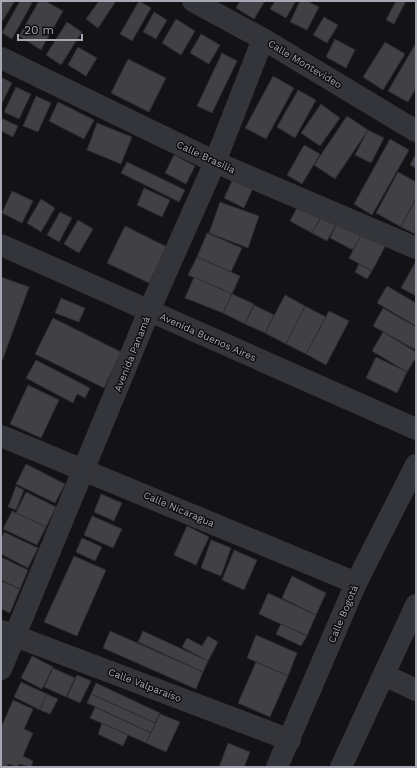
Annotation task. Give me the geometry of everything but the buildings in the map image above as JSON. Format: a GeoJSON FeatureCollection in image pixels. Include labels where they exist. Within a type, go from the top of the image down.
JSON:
{"type":"FeatureCollection","features":[{"type":"Feature","properties":{"kind":"street","name":"Calle Montevideo"},"geometry":{"type":"LineString","coordinates":[[193,1],[263,39],[416,131]]}},
{"type":"Feature","properties":{"kind":"street","name":"Avenida Panamá"},"geometry":{"type":"LineString","coordinates":[[1,669],[8,633],[85,470],[149,311],[215,162],[263,39]]}},
{"type":"Feature","properties":{"kind":"street","name":"Calle Brasilia"},"geometry":{"type":"LineString","coordinates":[[1,58],[215,162],[416,248]]}},
{"type":"Feature","properties":{"kind":"street","name":"Avenida Buenos Aires"},"geometry":{"type":"LineString","coordinates":[[1,245],[416,429]]}},
{"type":"Feature","properties":{"kind":"street","name":"Calle Nicaragua"},"geometry":{"type":"LineString","coordinates":[[1,436],[356,583]]}},
{"type":"Feature","properties":{"kind":"street","name":"Calle Bogotá"},"geometry":{"type":"LineString","coordinates":[[277,767],[290,740],[356,583],[416,465]]}},
{"type":"Feature","properties":{"kind":"street"},"geometry":{"type":"LineString","coordinates":[[341,767],[416,605]]}},
{"type":"Feature","properties":{"kind":"street","name":"Calle Valparaíso"},"geometry":{"type":"LineString","coordinates":[[8,633],[290,740]]}},
{"type":"Feature","properties":{"kind":"street"},"geometry":{"type":"LineString","coordinates":[[384,676],[416,690]]}}]}
